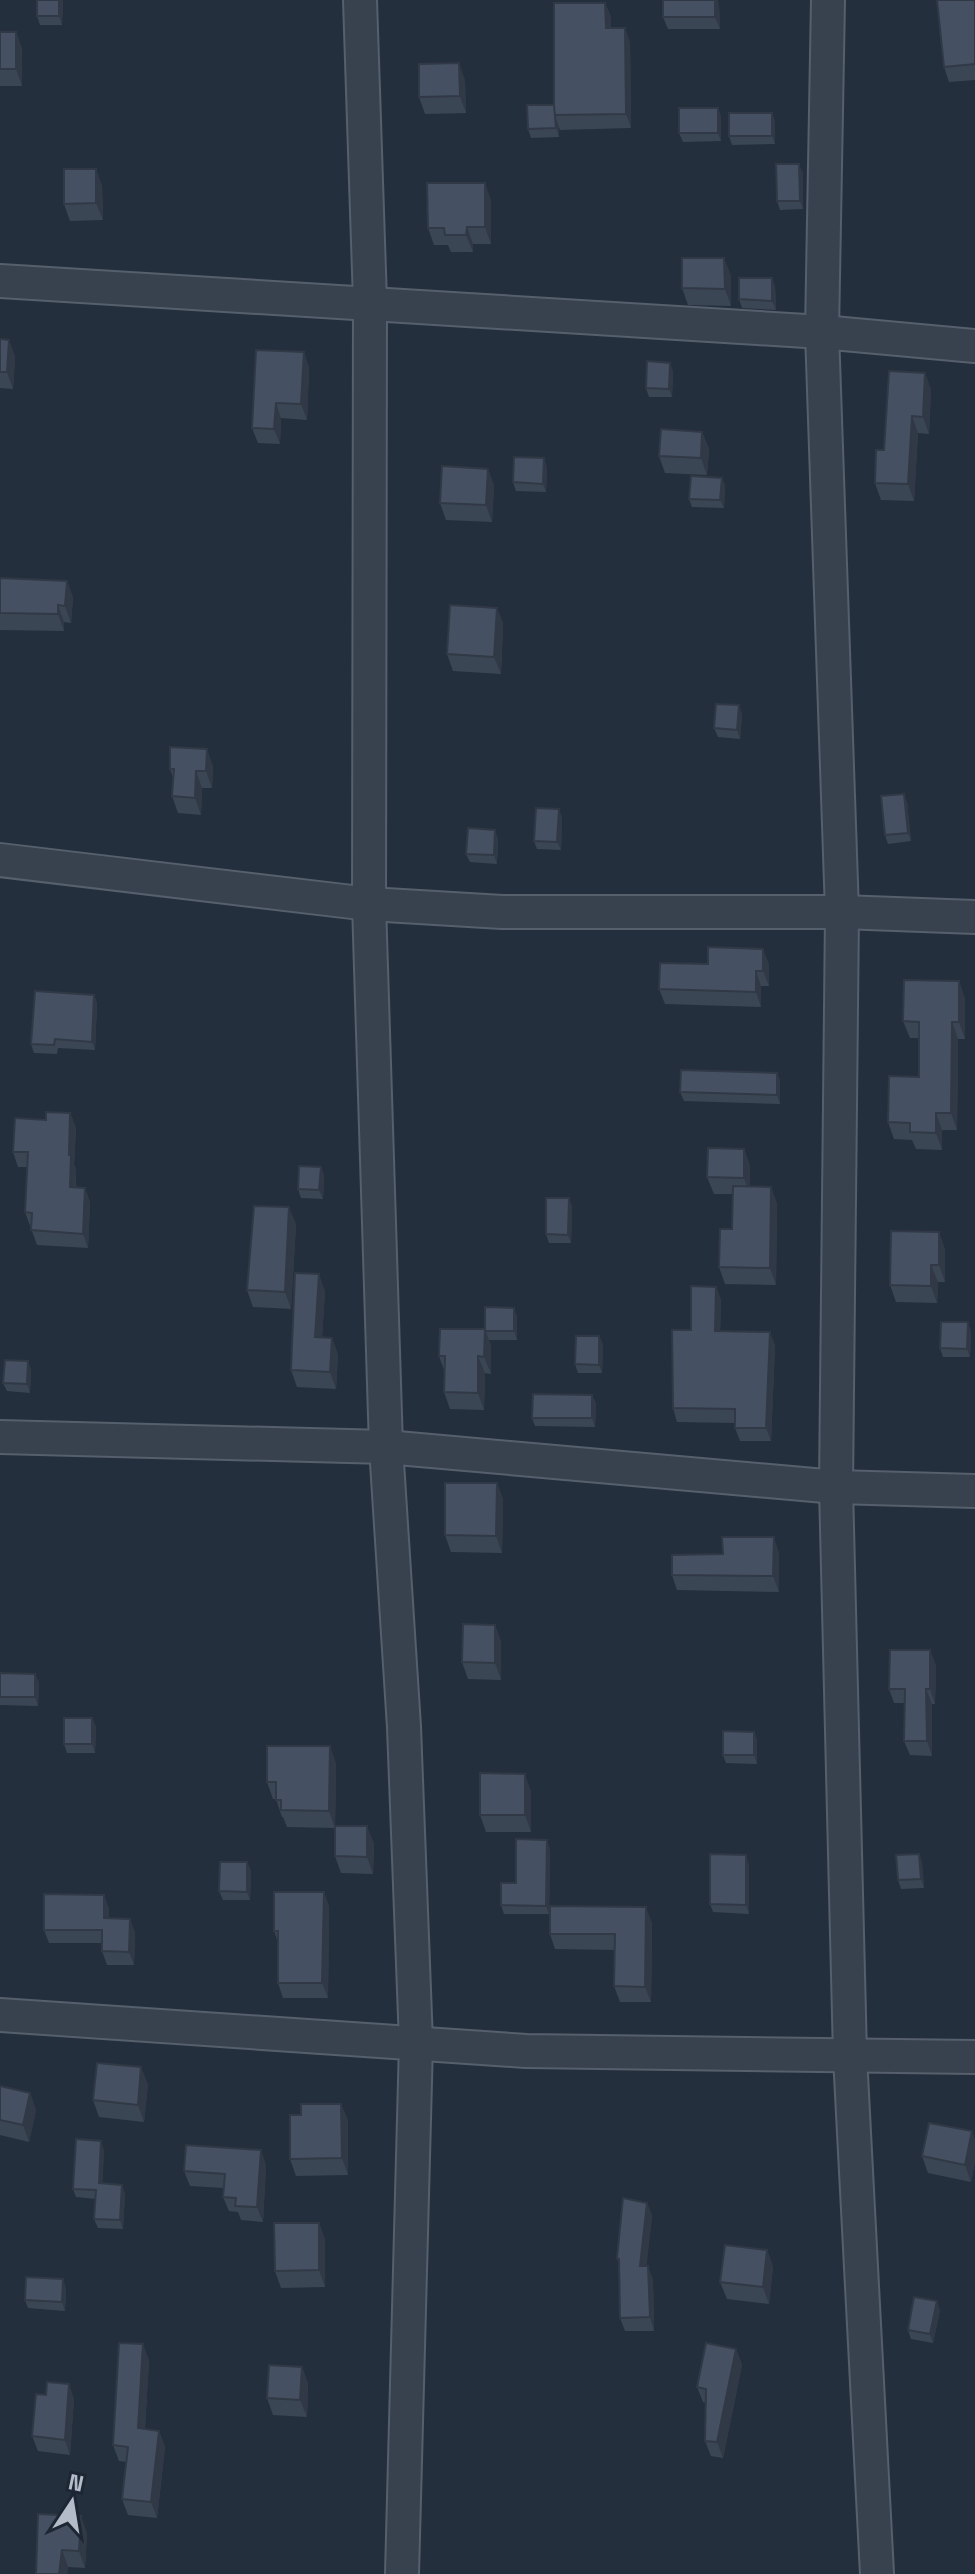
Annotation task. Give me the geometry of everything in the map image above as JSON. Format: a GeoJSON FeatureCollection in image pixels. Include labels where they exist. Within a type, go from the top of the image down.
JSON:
{"type":"FeatureCollection","features":[{"type":"Feature","properties":{"kind":"street"},"geometry":{"type":"LineString","coordinates":[[360,0],[370,302],[369,904],[386,1447],[404,1727],[416,2043],[402,2574]]}},
{"type":"Feature","properties":{"kind":"street"},"geometry":{"type":"LineString","coordinates":[[828,0],[822,332],[842,912],[836,1487],[850,2056],[877,2574]]}},
{"type":"Feature","properties":{"kind":"street"},"geometry":{"type":"LineString","coordinates":[[0,281],[822,332],[975,346]]}},
{"type":"Feature","properties":{"kind":"street"},"geometry":{"type":"LineString","coordinates":[[0,860],[369,904],[502,912],[842,912],[975,917]]}},
{"type":"Feature","properties":{"kind":"street"},"geometry":{"type":"LineString","coordinates":[[0,1437],[386,1447],[836,1487],[975,1491]]}},
{"type":"Feature","properties":{"kind":"street"},"geometry":{"type":"LineString","coordinates":[[0,2015],[526,2051],[975,2057]]}},
{"type":"Feature","properties":{"kind":"building"},"geometry":{"type":"Polygon","coordinates":[[[37,0],[59,0],[59,16],[37,16],[37,0]]]}},
{"type":"Feature","properties":{"kind":"building"},"geometry":{"type":"Polygon","coordinates":[[[663,0],[715,0],[715,17],[663,17],[663,0]]]}},
{"type":"Feature","properties":{"kind":"building"},"geometry":{"type":"Polygon","coordinates":[[[937,0],[975,0],[975,64],[944,67],[937,0]]]}},
{"type":"Feature","properties":{"kind":"building"},"geometry":{"type":"Polygon","coordinates":[[[554,3],[605,3],[606,28],[625,28],[626,114],[554,115],[554,3]]]}},
{"type":"Feature","properties":{"kind":"building"},"geometry":{"type":"Polygon","coordinates":[[[0,32],[16,32],[16,69],[0,69],[0,32]]]}},
{"type":"Feature","properties":{"kind":"building"},"geometry":{"type":"Polygon","coordinates":[[[459,63],[460,96],[419,97],[419,64],[459,63]]]}},
{"type":"Feature","properties":{"kind":"building"},"geometry":{"type":"Polygon","coordinates":[[[527,105],[554,105],[556,128],[528,129],[527,105]]]}},
{"type":"Feature","properties":{"kind":"building"},"geometry":{"type":"Polygon","coordinates":[[[679,108],[718,108],[718,133],[679,133],[679,108]]]}},
{"type":"Feature","properties":{"kind":"building"},"geometry":{"type":"Polygon","coordinates":[[[729,113],[772,113],[772,136],[729,136],[729,113]]]}},
{"type":"Feature","properties":{"kind":"building"},"geometry":{"type":"Polygon","coordinates":[[[776,164],[799,164],[800,201],[777,201],[776,164]]]}},
{"type":"Feature","properties":{"kind":"building"},"geometry":{"type":"Polygon","coordinates":[[[64,169],[96,169],[96,203],[64,204],[64,169]]]}},
{"type":"Feature","properties":{"kind":"building"},"geometry":{"type":"Polygon","coordinates":[[[427,183],[485,183],[485,227],[467,227],[466,235],[445,235],[444,228],[428,228],[427,183]]]}},
{"type":"Feature","properties":{"kind":"building"},"geometry":{"type":"Polygon","coordinates":[[[682,258],[724,258],[725,289],[682,288],[682,258]]]}},
{"type":"Feature","properties":{"kind":"building"},"geometry":{"type":"Polygon","coordinates":[[[739,278],[772,278],[772,301],[739,299],[739,278]]]}},
{"type":"Feature","properties":{"kind":"building"},"geometry":{"type":"Polygon","coordinates":[[[0,339],[9,340],[7,372],[0,372],[0,339]]]}},
{"type":"Feature","properties":{"kind":"building"},"geometry":{"type":"Polygon","coordinates":[[[256,350],[304,352],[301,404],[276,403],[274,429],[252,428],[256,350]]]}},
{"type":"Feature","properties":{"kind":"building"},"geometry":{"type":"Polygon","coordinates":[[[647,361],[670,363],[669,389],[646,388],[647,361]]]}},
{"type":"Feature","properties":{"kind":"building"},"geometry":{"type":"Polygon","coordinates":[[[889,371],[925,373],[923,417],[912,416],[908,484],[875,483],[876,450],[884,450],[889,371]]]}},
{"type":"Feature","properties":{"kind":"building"},"geometry":{"type":"Polygon","coordinates":[[[661,429],[702,432],[701,458],[659,456],[661,429]]]}},
{"type":"Feature","properties":{"kind":"building"},"geometry":{"type":"Polygon","coordinates":[[[514,457],[544,458],[543,484],[513,482],[514,457]]]}},
{"type":"Feature","properties":{"kind":"building"},"geometry":{"type":"Polygon","coordinates":[[[442,466],[488,469],[486,505],[440,503],[442,466]]]}},
{"type":"Feature","properties":{"kind":"building"},"geometry":{"type":"Polygon","coordinates":[[[691,476],[722,478],[720,500],[689,499],[691,476]]]}},
{"type":"Feature","properties":{"kind":"building"},"geometry":{"type":"Polygon","coordinates":[[[0,578],[67,581],[65,606],[58,605],[58,614],[0,613],[0,578]]]}},
{"type":"Feature","properties":{"kind":"building"},"geometry":{"type":"Polygon","coordinates":[[[450,605],[497,608],[494,657],[447,654],[450,605]]]}},
{"type":"Feature","properties":{"kind":"building"},"geometry":{"type":"Polygon","coordinates":[[[716,704],[739,705],[737,730],[714,728],[716,704]]]}},
{"type":"Feature","properties":{"kind":"building"},"geometry":{"type":"Polygon","coordinates":[[[170,747],[207,749],[206,771],[196,771],[195,798],[172,796],[174,769],[170,769],[170,747]]]}},
{"type":"Feature","properties":{"kind":"building"},"geometry":{"type":"Polygon","coordinates":[[[904,794],[908,833],[885,835],[881,796],[904,794]]]}},
{"type":"Feature","properties":{"kind":"building"},"geometry":{"type":"Polygon","coordinates":[[[536,808],[559,809],[557,842],[534,841],[536,808]]]}},
{"type":"Feature","properties":{"kind":"building"},"geometry":{"type":"Polygon","coordinates":[[[468,828],[495,830],[494,855],[466,854],[468,828]]]}},
{"type":"Feature","properties":{"kind":"building"},"geometry":{"type":"Polygon","coordinates":[[[708,947],[763,949],[763,971],[756,971],[756,992],[659,989],[660,963],[708,964],[708,947]]]}},
{"type":"Feature","properties":{"kind":"building"},"geometry":{"type":"Polygon","coordinates":[[[904,980],[959,981],[959,1022],[952,1022],[951,1113],[936,1113],[936,1133],[910,1132],[910,1123],[888,1122],[889,1076],[919,1077],[919,1022],[903,1021],[904,980]]]}},
{"type":"Feature","properties":{"kind":"building"},"geometry":{"type":"Polygon","coordinates":[[[35,991],[94,995],[92,1042],[55,1039],[54,1045],[31,1044],[35,991]]]}},
{"type":"Feature","properties":{"kind":"building"},"geometry":{"type":"Polygon","coordinates":[[[681,1070],[777,1073],[777,1095],[680,1092],[681,1070]]]}},
{"type":"Feature","properties":{"kind":"building"},"geometry":{"type":"Polygon","coordinates":[[[46,1112],[70,1113],[70,1187],[85,1188],[83,1234],[31,1230],[32,1213],[25,1212],[28,1152],[13,1152],[15,1118],[46,1120],[46,1112]]]}},
{"type":"Feature","properties":{"kind":"building"},"geometry":{"type":"Polygon","coordinates":[[[708,1148],[744,1149],[744,1178],[707,1177],[708,1148]]]}},
{"type":"Feature","properties":{"kind":"building"},"geometry":{"type":"Polygon","coordinates":[[[299,1166],[321,1167],[319,1190],[298,1189],[299,1166]]]}},
{"type":"Feature","properties":{"kind":"building"},"geometry":{"type":"Polygon","coordinates":[[[733,1186],[771,1187],[770,1268],[719,1267],[720,1229],[732,1229],[733,1186]]]}},
{"type":"Feature","properties":{"kind":"building"},"geometry":{"type":"Polygon","coordinates":[[[546,1198],[569,1198],[568,1235],[546,1234],[546,1198]]]}},
{"type":"Feature","properties":{"kind":"building"},"geometry":{"type":"Polygon","coordinates":[[[254,1206],[289,1207],[285,1292],[247,1290],[254,1206]]]}},
{"type":"Feature","properties":{"kind":"building"},"geometry":{"type":"Polygon","coordinates":[[[891,1231],[939,1232],[939,1265],[931,1265],[931,1286],[890,1285],[891,1231]]]}},
{"type":"Feature","properties":{"kind":"building"},"geometry":{"type":"Polygon","coordinates":[[[295,1273],[319,1274],[315,1337],[332,1338],[330,1372],[291,1370],[295,1273]]]}},
{"type":"Feature","properties":{"kind":"building"},"geometry":{"type":"Polygon","coordinates":[[[691,1286],[716,1287],[715,1331],[770,1332],[766,1428],[735,1428],[735,1409],[673,1408],[672,1330],[691,1330],[691,1286]]]}},
{"type":"Feature","properties":{"kind":"building"},"geometry":{"type":"Polygon","coordinates":[[[485,1307],[514,1308],[514,1331],[485,1331],[485,1307]]]}},
{"type":"Feature","properties":{"kind":"building"},"geometry":{"type":"Polygon","coordinates":[[[941,1322],[968,1322],[967,1349],[940,1348],[941,1322]]]}},
{"type":"Feature","properties":{"kind":"building"},"geometry":{"type":"Polygon","coordinates":[[[440,1329],[485,1329],[484,1357],[478,1356],[478,1393],[444,1392],[445,1356],[439,1356],[440,1329]]]}},
{"type":"Feature","properties":{"kind":"building"},"geometry":{"type":"Polygon","coordinates":[[[576,1336],[599,1336],[599,1365],[575,1364],[576,1336]]]}},
{"type":"Feature","properties":{"kind":"building"},"geometry":{"type":"Polygon","coordinates":[[[5,1360],[28,1361],[27,1384],[3,1383],[5,1360]]]}},
{"type":"Feature","properties":{"kind":"building"},"geometry":{"type":"Polygon","coordinates":[[[533,1394],[592,1395],[592,1418],[532,1418],[533,1394]]]}},
{"type":"Feature","properties":{"kind":"building"},"geometry":{"type":"Polygon","coordinates":[[[445,1483],[497,1483],[496,1536],[445,1535],[445,1483]]]}},
{"type":"Feature","properties":{"kind":"building"},"geometry":{"type":"Polygon","coordinates":[[[722,1537],[774,1537],[773,1576],[672,1575],[672,1555],[723,1554],[722,1537]]]}},
{"type":"Feature","properties":{"kind":"building"},"geometry":{"type":"Polygon","coordinates":[[[463,1624],[495,1625],[495,1663],[462,1662],[463,1624]]]}},
{"type":"Feature","properties":{"kind":"building"},"geometry":{"type":"Polygon","coordinates":[[[890,1650],[930,1650],[930,1689],[926,1689],[927,1741],[904,1741],[905,1689],[889,1689],[890,1650]]]}},
{"type":"Feature","properties":{"kind":"building"},"geometry":{"type":"Polygon","coordinates":[[[0,1673],[35,1674],[35,1697],[0,1697],[0,1673]]]}},
{"type":"Feature","properties":{"kind":"building"},"geometry":{"type":"Polygon","coordinates":[[[64,1718],[92,1718],[92,1744],[64,1744],[64,1718]]]}},
{"type":"Feature","properties":{"kind":"building"},"geometry":{"type":"Polygon","coordinates":[[[723,1731],[754,1732],[754,1755],[723,1755],[723,1731]]]}},
{"type":"Feature","properties":{"kind":"building"},"geometry":{"type":"Polygon","coordinates":[[[267,1746],[330,1746],[329,1811],[281,1810],[281,1800],[276,1800],[276,1782],[267,1782],[267,1746]]]}},
{"type":"Feature","properties":{"kind":"building"},"geometry":{"type":"Polygon","coordinates":[[[480,1773],[525,1774],[525,1815],[480,1815],[480,1773]]]}},
{"type":"Feature","properties":{"kind":"building"},"geometry":{"type":"Polygon","coordinates":[[[335,1826],[367,1826],[367,1857],[335,1856],[335,1826]]]}},
{"type":"Feature","properties":{"kind":"building"},"geometry":{"type":"Polygon","coordinates":[[[516,1839],[547,1840],[546,1906],[501,1905],[501,1883],[516,1883],[516,1839]]]}},
{"type":"Feature","properties":{"kind":"building"},"geometry":{"type":"Polygon","coordinates":[[[710,1854],[746,1855],[746,1905],[710,1904],[710,1854]]]}},
{"type":"Feature","properties":{"kind":"building"},"geometry":{"type":"Polygon","coordinates":[[[919,1854],[921,1879],[898,1880],[896,1855],[919,1854]]]}},
{"type":"Feature","properties":{"kind":"building"},"geometry":{"type":"Polygon","coordinates":[[[220,1862],[247,1862],[247,1892],[219,1891],[220,1862]]]}},
{"type":"Feature","properties":{"kind":"building"},"geometry":{"type":"Polygon","coordinates":[[[274,1892],[324,1892],[322,1983],[278,1983],[274,1892]]]}},
{"type":"Feature","properties":{"kind":"building"},"geometry":{"type":"Polygon","coordinates":[[[44,1894],[104,1895],[104,1918],[130,1919],[129,1952],[102,1951],[102,1930],[44,1930],[44,1894]]]}},
{"type":"Feature","properties":{"kind":"building"},"geometry":{"type":"Polygon","coordinates":[[[550,1906],[646,1907],[645,1987],[614,1986],[615,1934],[550,1934],[550,1906]]]}},
{"type":"Feature","properties":{"kind":"building"},"geometry":{"type":"Polygon","coordinates":[[[97,2063],[141,2067],[138,2105],[93,2100],[97,2063]]]}},
{"type":"Feature","properties":{"kind":"building"},"geometry":{"type":"Polygon","coordinates":[[[0,2086],[30,2093],[23,2125],[0,2120],[0,2086]]]}},
{"type":"Feature","properties":{"kind":"building"},"geometry":{"type":"Polygon","coordinates":[[[301,2104],[341,2104],[342,2158],[290,2159],[290,2115],[301,2115],[301,2104]]]}},
{"type":"Feature","properties":{"kind":"building"},"geometry":{"type":"Polygon","coordinates":[[[929,2123],[972,2131],[965,2165],[922,2156],[929,2123]]]}},
{"type":"Feature","properties":{"kind":"building"},"geometry":{"type":"Polygon","coordinates":[[[76,2139],[101,2141],[99,2183],[122,2185],[120,2220],[94,2219],[96,2190],[73,2189],[76,2139]]]}},
{"type":"Feature","properties":{"kind":"building"},"geometry":{"type":"Polygon","coordinates":[[[186,2145],[261,2150],[257,2207],[235,2206],[236,2198],[223,2197],[225,2174],[184,2171],[186,2145]]]}},
{"type":"Feature","properties":{"kind":"building"},"geometry":{"type":"Polygon","coordinates":[[[623,2198],[647,2203],[640,2266],[648,2266],[650,2317],[620,2318],[617,2258],[623,2198]]]}},
{"type":"Feature","properties":{"kind":"building"},"geometry":{"type":"Polygon","coordinates":[[[274,2223],[319,2223],[319,2270],[275,2271],[274,2223]]]}},
{"type":"Feature","properties":{"kind":"building"},"geometry":{"type":"Polygon","coordinates":[[[725,2245],[767,2250],[763,2287],[720,2282],[725,2245]]]}},
{"type":"Feature","properties":{"kind":"building"},"geometry":{"type":"Polygon","coordinates":[[[26,2277],[63,2279],[62,2302],[25,2300],[26,2277]]]}},
{"type":"Feature","properties":{"kind":"building"},"geometry":{"type":"Polygon","coordinates":[[[914,2297],[937,2301],[930,2334],[908,2330],[914,2297]]]}},
{"type":"Feature","properties":{"kind":"building"},"geometry":{"type":"Polygon","coordinates":[[[119,2343],[143,2344],[138,2428],[159,2431],[151,2502],[122,2499],[128,2447],[113,2445],[119,2343]]]}},
{"type":"Feature","properties":{"kind":"building"},"geometry":{"type":"Polygon","coordinates":[[[706,2343],[736,2349],[717,2442],[705,2441],[706,2389],[697,2387],[706,2343]]]}},
{"type":"Feature","properties":{"kind":"building"},"geometry":{"type":"Polygon","coordinates":[[[269,2365],[302,2367],[300,2400],[267,2398],[269,2365]]]}},
{"type":"Feature","properties":{"kind":"building"},"geometry":{"type":"Polygon","coordinates":[[[47,2382],[69,2384],[65,2440],[32,2436],[36,2394],[46,2395],[47,2382]]]}},
{"type":"Feature","properties":{"kind":"building"},"geometry":{"type":"Polygon","coordinates":[[[38,2514],[81,2516],[79,2551],[62,2550],[59,2574],[36,2574],[38,2514]]]}}]}
